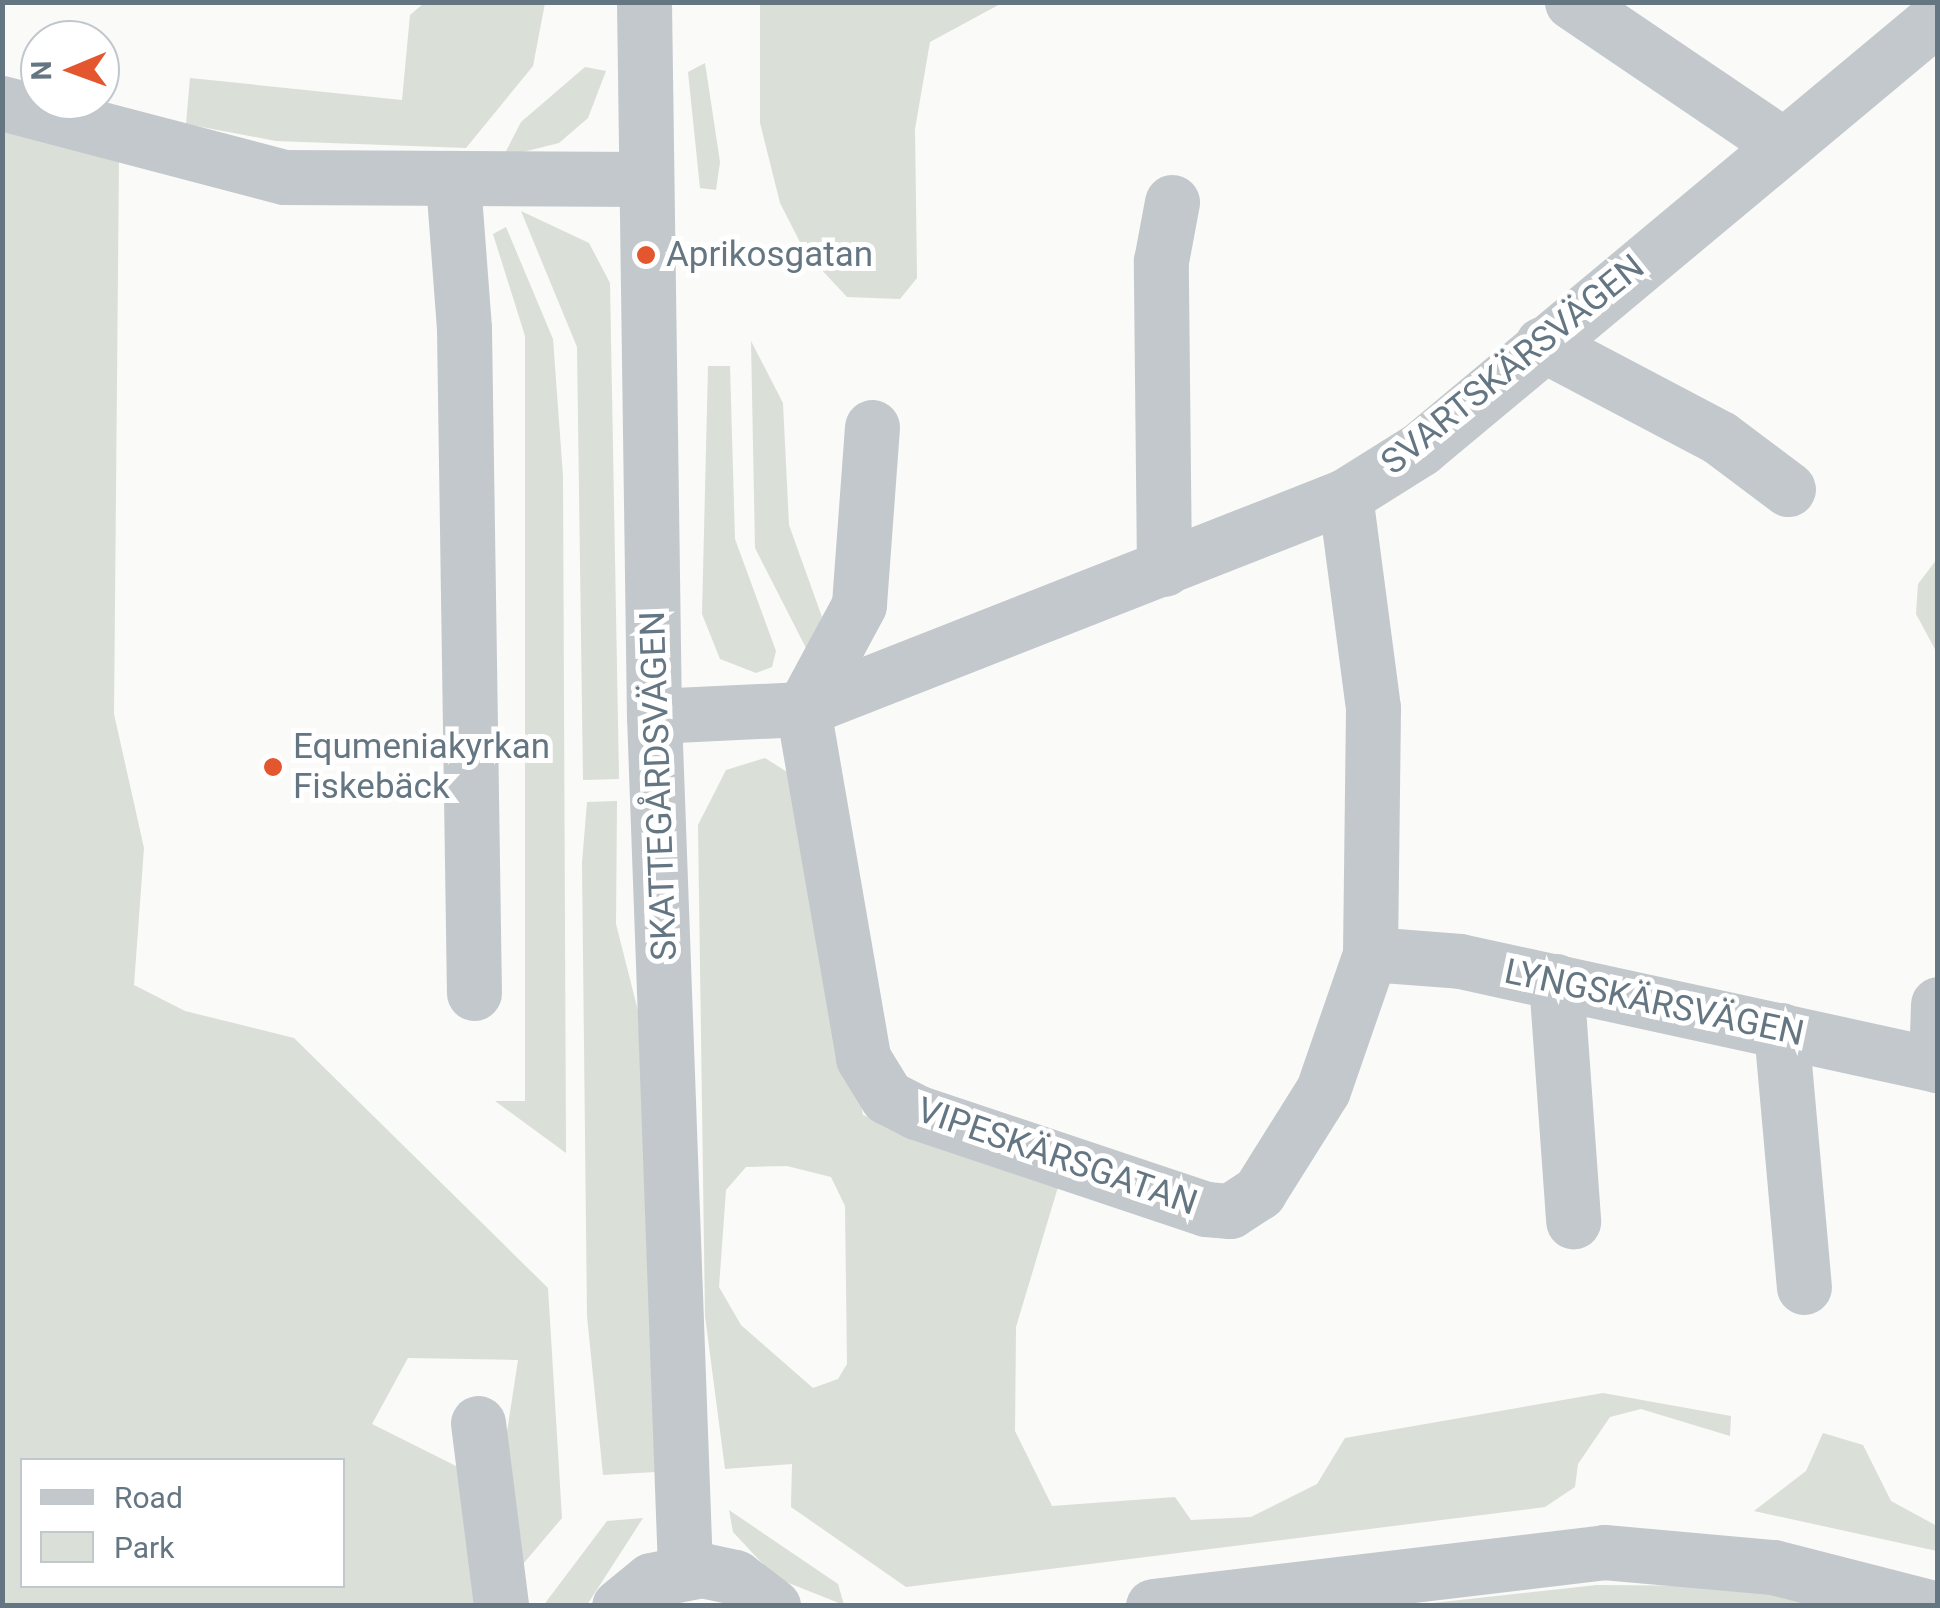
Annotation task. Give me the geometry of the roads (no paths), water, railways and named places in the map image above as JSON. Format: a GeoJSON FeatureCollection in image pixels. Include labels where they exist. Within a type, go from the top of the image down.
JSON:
{"type":"FeatureCollection","features":[{"type":"Feature","properties":{"kind":"street","name":"SKATTEGÅRDSVÄGEN"},"geometry":{"type":"LineString","coordinates":[[644,2],[654,716],[685,1570]]}},
{"type":"Feature","properties":{"kind":"street"},"geometry":{"type":"LineString","coordinates":[[1572,2],[1782,144]]}},
{"type":"Feature","properties":{"kind":"street","name":"SVARTSKÄRSVÄGEN"},"geometry":{"type":"LineString","coordinates":[[654,716],[803,708],[1345,496],[1420,448],[1938,17]]}},
{"type":"Feature","properties":{"kind":"street"},"geometry":{"type":"LineString","coordinates":[[2,103],[284,177],[453,182],[645,179]]}},
{"type":"Feature","properties":{"kind":"street"},"geometry":{"type":"LineString","coordinates":[[453,182],[465,346],[474,994]]}},
{"type":"Feature","properties":{"kind":"street"},"geometry":{"type":"LineString","coordinates":[[1164,570],[1161,261],[1172,202]]}},
{"type":"Feature","properties":{"kind":"street"},"geometry":{"type":"LineString","coordinates":[[1542,344],[1720,438],[1788,489]]}},
{"type":"Feature","properties":{"kind":"street"},"geometry":{"type":"LineString","coordinates":[[803,708],[859,604],[872,427]]}},
{"type":"Feature","properties":{"kind":"street","name":"VIPESKÄRSGATAN"},"geometry":{"type":"LineString","coordinates":[[803,708],[863,1058],[887,1097],[916,1112],[1230,1211],[1259,1192],[1323,1090],[1370,954],[1373,708],[1345,496]]}},
{"type":"Feature","properties":{"kind":"street","name":"LYNGSKÄRSVÄGEN"},"geometry":{"type":"LineString","coordinates":[[1370,954],[1556,981],[1936,1065]]}},
{"type":"Feature","properties":{"kind":"street"},"geometry":{"type":"LineString","coordinates":[[1556,981],[1572,1222]]}},
{"type":"Feature","properties":{"kind":"street"},"geometry":{"type":"LineString","coordinates":[[1936,1065],[1938,1004]]}},
{"type":"Feature","properties":{"kind":"street"},"geometry":{"type":"LineString","coordinates":[[1781,1030],[1804,1287]]}},
{"type":"Feature","properties":{"kind":"street"},"geometry":{"type":"LineString","coordinates":[[478,1423],[500,1606]]}},
{"type":"Feature","properties":{"kind":"street"},"geometry":{"type":"LineString","coordinates":[[1152,1606],[1604,1552],[1773,1567],[1926,1606]]}},
{"type":"Feature","properties":{"kind":"street"},"geometry":{"type":"LineString","coordinates":[[619,1606],[651,1580],[685,1570],[736,1578],[773,1606]]}},
{"type":"Feature","properties":{"kind":"place","name":"Aprikosgatan"},"geometry":{"type":"Point","coordinates":[646,255]}},
{"type":"Feature","properties":{"kind":"place","name":"Equmeniakyrkan Fiskebäck"},"geometry":{"type":"Point","coordinates":[273,767]}}]}
